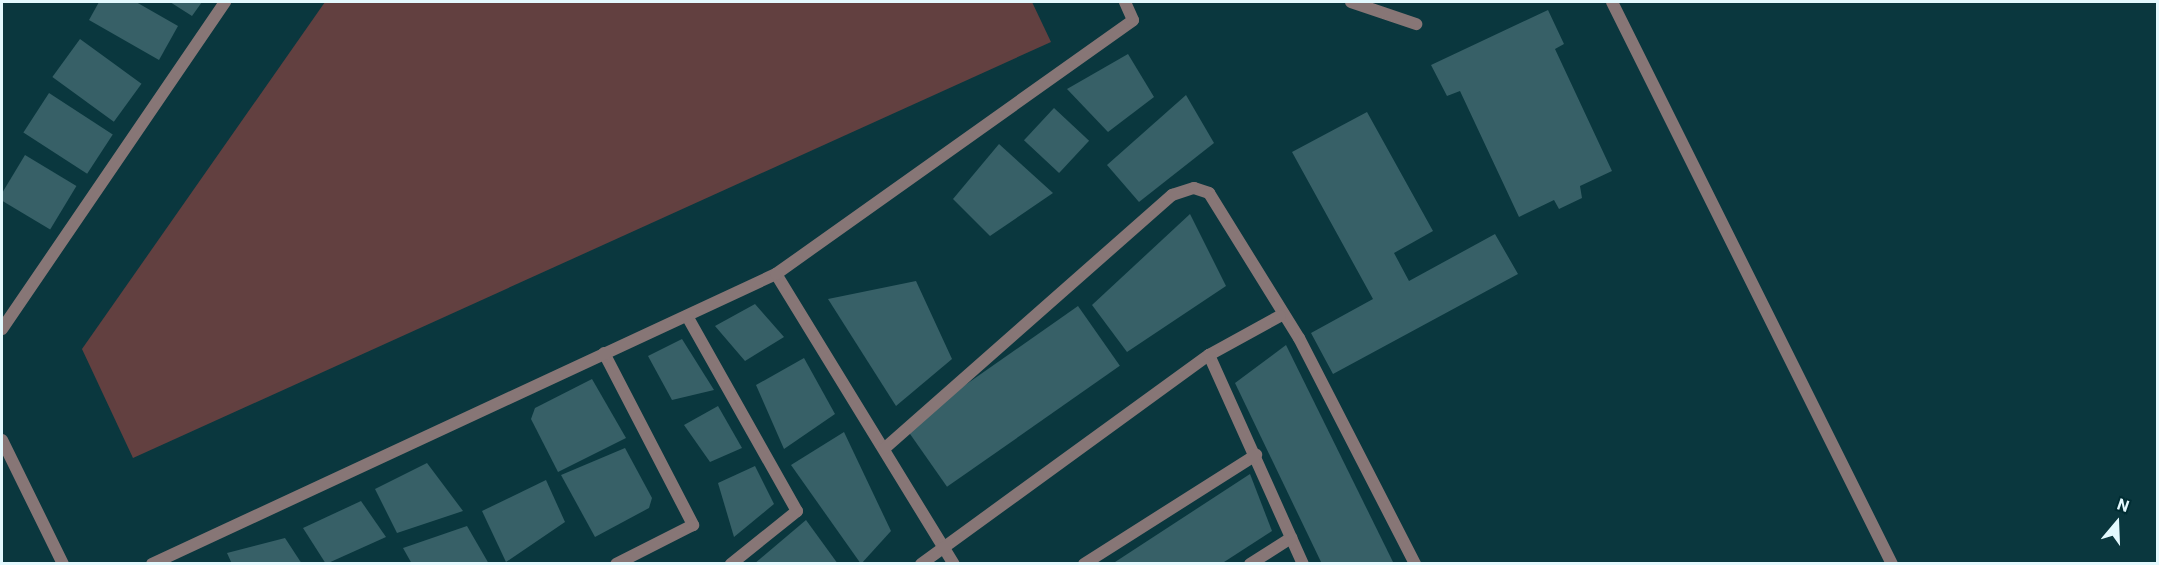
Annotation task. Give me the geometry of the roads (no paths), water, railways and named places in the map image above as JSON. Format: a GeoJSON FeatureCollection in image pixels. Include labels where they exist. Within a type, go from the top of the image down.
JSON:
{"type":"FeatureCollection","features":[{"type":"Feature","properties":{"kind":"street"},"geometry":{"type":"LineString","coordinates":[[2,329],[225,2]]}},
{"type":"Feature","properties":{"kind":"street"},"geometry":{"type":"LineString","coordinates":[[152,564],[776,274],[1133,20],[1125,2]]}},
{"type":"Feature","properties":{"kind":"street"},"geometry":{"type":"LineString","coordinates":[[1351,2],[1416,24]]}},
{"type":"Feature","properties":{"kind":"street"},"geometry":{"type":"LineString","coordinates":[[1612,2],[1892,564]]}},
{"type":"Feature","properties":{"kind":"street"},"geometry":{"type":"LineString","coordinates":[[885,448],[1182,188],[1209,193],[1280,316],[1299,338],[1415,564]]}},
{"type":"Feature","properties":{"kind":"street"},"geometry":{"type":"LineString","coordinates":[[776,274],[885,448],[941,548],[954,564]]}},
{"type":"Feature","properties":{"kind":"street"},"geometry":{"type":"LineString","coordinates":[[687,316],[797,511],[731,564]]}},
{"type":"Feature","properties":{"kind":"street"},"geometry":{"type":"LineString","coordinates":[[921,564],[1209,355],[1280,316]]}},
{"type":"Feature","properties":{"kind":"street"},"geometry":{"type":"LineString","coordinates":[[604,354],[693,525],[616,564]]}},
{"type":"Feature","properties":{"kind":"street"},"geometry":{"type":"LineString","coordinates":[[1209,355],[1256,455],[1303,564]]}},
{"type":"Feature","properties":{"kind":"street"},"geometry":{"type":"LineString","coordinates":[[2,440],[63,564]]}},
{"type":"Feature","properties":{"kind":"street"},"geometry":{"type":"LineString","coordinates":[[1084,564],[1256,455]]}},
{"type":"Feature","properties":{"kind":"street"},"geometry":{"type":"LineString","coordinates":[[1250,564],[1291,538]]}}]}
